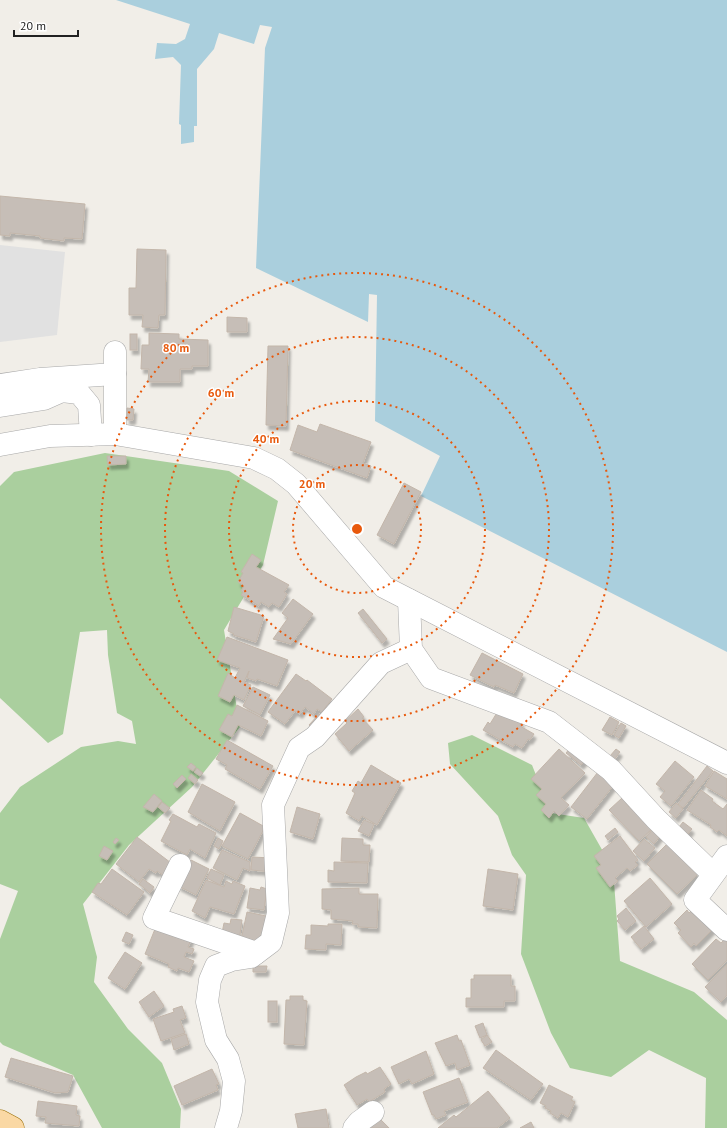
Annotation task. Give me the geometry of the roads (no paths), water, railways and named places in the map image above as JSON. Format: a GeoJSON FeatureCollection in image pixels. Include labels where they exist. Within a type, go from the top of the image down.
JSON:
{"type":"FeatureCollection","features":[{"type":"Feature","properties":{"kind":"main road"},"geometry":{"type":"LineString","coordinates":[[0,1121],[13,1128]]}},
{"type":"Feature","properties":{"kind":"street"},"geometry":{"type":"LineString","coordinates":[[114,434],[115,352]]}},
{"type":"Feature","properties":{"kind":"street"},"geometry":{"type":"LineString","coordinates":[[0,384],[115,374]]}},
{"type":"Feature","properties":{"kind":"street"},"geometry":{"type":"LineString","coordinates":[[0,406],[44,399],[62,391],[79,393],[89,405],[91,435]]}},
{"type":"Feature","properties":{"kind":"street"},"geometry":{"type":"LineString","coordinates":[[0,445],[50,436],[114,434],[228,452],[254,458],[277,469],[296,484],[384,587],[727,763]]}},
{"type":"Feature","properties":{"kind":"street"},"geometry":{"type":"LineString","coordinates":[[409,600],[411,649],[431,678],[549,722],[611,770],[656,819],[713,874]]}},
{"type":"Feature","properties":{"kind":"street"},"geometry":{"type":"LineString","coordinates":[[226,1128],[231,1111],[234,1081],[228,1059],[216,1040],[208,1002],[210,980],[216,966],[232,960],[250,958],[271,942],[278,913],[273,805],[299,748],[315,737],[381,663],[411,649]]}},
{"type":"Feature","properties":{"kind":"street"},"geometry":{"type":"LineString","coordinates":[[727,856],[695,900],[727,930]]}},
{"type":"Feature","properties":{"kind":"street"},"geometry":{"type":"LineString","coordinates":[[180,865],[154,918],[256,954]]}},
{"type":"Feature","properties":{"kind":"street"},"geometry":{"type":"LineString","coordinates":[[354,1128],[359,1122],[373,1112]]}},
{"type":"Feature","properties":{"kind":"water"},"geometry":{"type":"Polygon","coordinates":[[[116,0],[727,0],[727,652],[421,496],[440,456],[375,421],[377,295],[369,294],[368,322],[256,268],[265,48],[272,27],[260,25],[254,44],[219,33],[214,49],[197,69],[197,126],[194,126],[194,142],[181,144],[181,125],[179,124],[181,65],[173,57],[155,59],[157,43],[176,44],[185,39],[190,24],[116,0]]]}}]}
